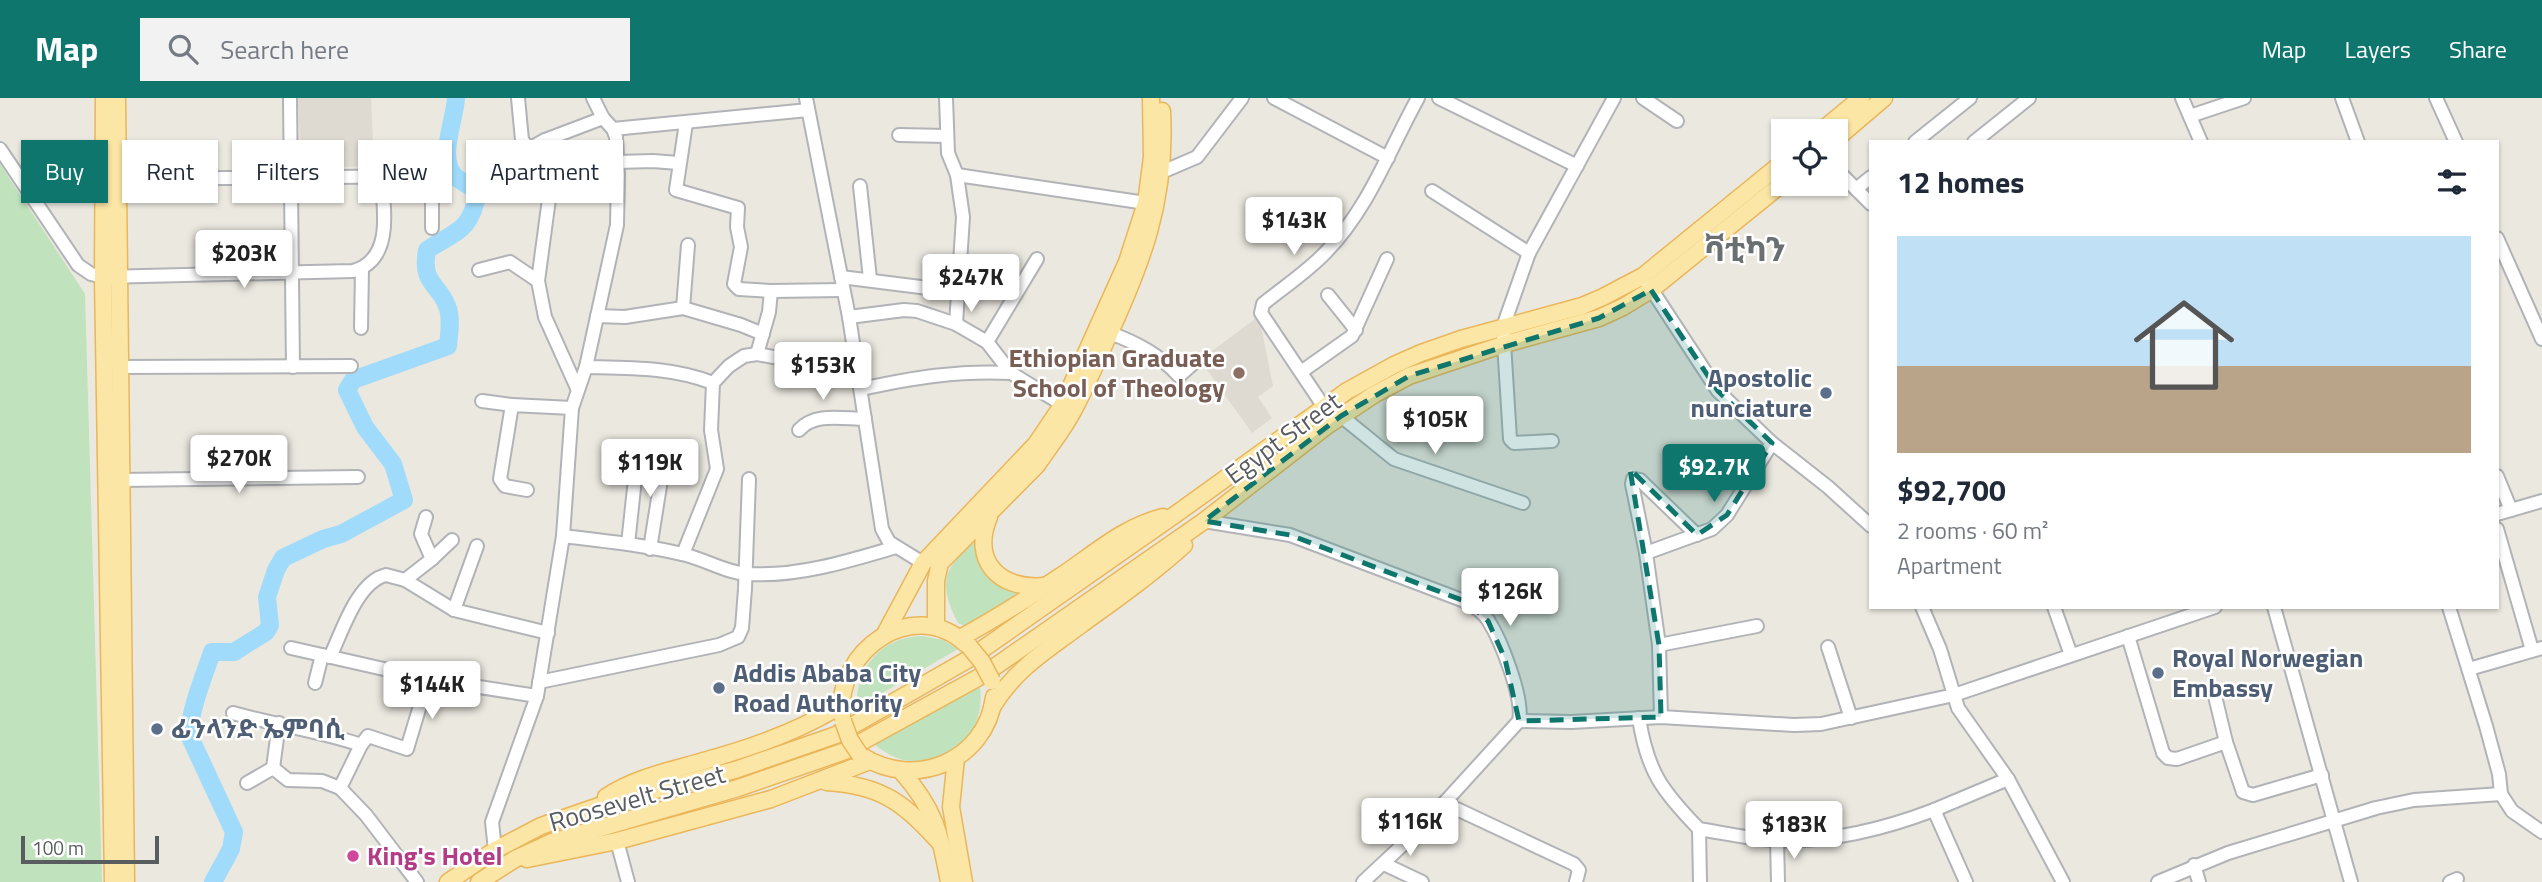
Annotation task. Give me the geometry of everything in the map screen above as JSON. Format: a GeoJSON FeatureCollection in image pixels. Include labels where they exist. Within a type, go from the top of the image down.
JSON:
{"type":"FeatureCollection","features":[{"type":"Feature","properties":{"kind":"main road"},"geometry":{"type":"LineString","coordinates":[[104,98],[103,277],[116,471],[126,882]]}},
{"type":"Feature","properties":{"kind":"main road"},"geometry":{"type":"LineString","coordinates":[[113,882],[120,277],[117,98]]}},
{"type":"Feature","properties":{"kind":"main road"},"geometry":{"type":"LineString","coordinates":[[936,627],[936,581],[940,563],[1037,465],[1110,332],[1133,263],[1146,203],[1152,157],[1151,98]]}},
{"type":"Feature","properties":{"kind":"main road"},"geometry":{"type":"LineString","coordinates":[[886,632],[923,563],[1068,408],[1154,219],[1164,148],[1162,98]]}},
{"type":"Feature","properties":{"kind":"main road"},"geometry":{"type":"LineString","coordinates":[[1836,119],[1861,98]]}},
{"type":"Feature","properties":{"kind":"main road"},"geometry":{"type":"LineString","coordinates":[[1848,129],[1884,98]]}},
{"type":"Feature","properties":{"kind":"main road","name":"Egypt Street"},"geometry":{"type":"LineString","coordinates":[[858,756],[983,675],[1202,522],[1341,416],[1375,394],[1409,376],[1505,344],[1599,318],[1623,307],[1771,173]]}},
{"type":"Feature","properties":{"kind":"main road","name":"Egypt Street"},"geometry":{"type":"LineString","coordinates":[[840,720],[967,660],[1347,391],[1394,365],[1461,339],[1583,306],[1647,283],[1771,192]]}},
{"type":"Feature","properties":{"kind":"main road"},"geometry":{"type":"LineString","coordinates":[[990,514],[983,538],[985,557],[995,572],[1002,579],[1016,585],[1044,586]]}},
{"type":"Feature","properties":{"kind":"main road"},"geometry":{"type":"LineString","coordinates":[[964,642],[1104,543],[1153,520],[1176,514]]}},
{"type":"Feature","properties":{"kind":"main road"},"geometry":{"type":"LineString","coordinates":[[992,708],[992,681],[982,662],[964,642],[948,631],[936,627],[908,626],[886,632],[874,642],[851,672],[844,688],[840,720],[858,756],[901,771],[939,767],[956,758],[974,743],[992,708],[1021,669],[1155,571],[1187,542],[1202,522]]}},
{"type":"Feature","properties":{"kind":"main road"},"geometry":{"type":"LineString","coordinates":[[593,807],[627,785],[732,753],[801,728],[840,720]]}},
{"type":"Feature","properties":{"kind":"main road","name":"Roosevelt Street"},"geometry":{"type":"LineString","coordinates":[[448,882],[495,850],[531,830],[593,807],[735,770],[840,720]]}},
{"type":"Feature","properties":{"kind":"main road"},"geometry":{"type":"LineString","coordinates":[[515,859],[535,859],[617,841],[771,799],[821,782],[858,756]]}},
{"type":"Feature","properties":{"kind":"main road","name":"Roosevelt Street"},"geometry":{"type":"LineString","coordinates":[[478,882],[515,859],[583,831],[858,756]]}},
{"type":"Feature","properties":{"kind":"main road"},"geometry":{"type":"LineString","coordinates":[[956,758],[951,807],[964,882]]}},
{"type":"Feature","properties":{"kind":"main road"},"geometry":{"type":"LineString","coordinates":[[901,771],[923,797],[936,822],[948,882]]}},
{"type":"Feature","properties":{"kind":"main road"},"geometry":{"type":"LineString","coordinates":[[821,782],[852,784],[878,790],[915,814],[942,845]]}},
{"type":"Feature","properties":{"kind":"street"},"geometry":{"type":"LineString","coordinates":[[290,98],[291,140]]}},
{"type":"Feature","properties":{"kind":"street"},"geometry":{"type":"LineString","coordinates":[[518,98],[522,140]]}},
{"type":"Feature","properties":{"kind":"street"},"geometry":{"type":"LineString","coordinates":[[593,98],[603,118],[614,129],[615,140]]}},
{"type":"Feature","properties":{"kind":"street"},"geometry":{"type":"LineString","coordinates":[[946,98],[948,153],[957,175],[963,217],[956,324]]}},
{"type":"Feature","properties":{"kind":"street"},"geometry":{"type":"LineString","coordinates":[[1162,172],[1198,157],[1242,98]]}},
{"type":"Feature","properties":{"kind":"street"},"geometry":{"type":"LineString","coordinates":[[1274,98],[1388,158]]}},
{"type":"Feature","properties":{"kind":"street"},"geometry":{"type":"LineString","coordinates":[[1324,407],[1263,320],[1263,304],[1326,253],[1377,182],[1418,98]]}},
{"type":"Feature","properties":{"kind":"street"},"geometry":{"type":"LineString","coordinates":[[1439,98],[1577,166]]}},
{"type":"Feature","properties":{"kind":"street"},"geometry":{"type":"LineString","coordinates":[[1643,98],[1677,121]]}},
{"type":"Feature","properties":{"kind":"street"},"geometry":{"type":"LineString","coordinates":[[1918,140],[1970,98]]}},
{"type":"Feature","properties":{"kind":"street"},"geometry":{"type":"LineString","coordinates":[[1976,140],[2029,98]]}},
{"type":"Feature","properties":{"kind":"street"},"geometry":{"type":"LineString","coordinates":[[2182,98],[2200,140]]}},
{"type":"Feature","properties":{"kind":"street"},"geometry":{"type":"LineString","coordinates":[[2190,116],[2244,98]]}},
{"type":"Feature","properties":{"kind":"street"},"geometry":{"type":"LineString","coordinates":[[2342,98],[2357,140]]}},
{"type":"Feature","properties":{"kind":"street"},"geometry":{"type":"LineString","coordinates":[[1552,441],[1514,443],[1510,439],[1503,327],[1529,253],[1577,166],[1609,99]]}},
{"type":"Feature","properties":{"kind":"street"},"geometry":{"type":"LineString","coordinates":[[2442,101],[2455,140]]}},
{"type":"Feature","properties":{"kind":"street"},"geometry":{"type":"LineString","coordinates":[[614,129],[686,123],[807,104],[849,317],[881,529],[895,547],[923,563]]}},
{"type":"Feature","properties":{"kind":"street"},"geometry":{"type":"LineString","coordinates":[[545,140],[603,118]]}},
{"type":"Feature","properties":{"kind":"street"},"geometry":{"type":"LineString","coordinates":[[686,123],[675,186],[679,192],[738,208],[737,227],[741,247],[735,287],[771,291],[870,279],[960,292]]}},
{"type":"Feature","properties":{"kind":"street"},"geometry":{"type":"LineString","coordinates":[[899,135],[947,136]]}},
{"type":"Feature","properties":{"kind":"street"},"geometry":{"type":"LineString","coordinates":[[0,149],[78,265],[91,274],[103,277],[353,271],[373,259],[383,241],[382,203]]}},
{"type":"Feature","properties":{"kind":"street"},"geometry":{"type":"LineString","coordinates":[[623,162],[678,163]]}},
{"type":"Feature","properties":{"kind":"street"},"geometry":{"type":"LineString","coordinates":[[957,175],[1146,203]]}},
{"type":"Feature","properties":{"kind":"street"},"geometry":{"type":"LineString","coordinates":[[117,179],[232,178]]}},
{"type":"Feature","properties":{"kind":"street"},"geometry":{"type":"LineString","coordinates":[[1856,189],[1869,179]]}},
{"type":"Feature","properties":{"kind":"street"},"geometry":{"type":"LineString","coordinates":[[1848,181],[1869,202]]}},
{"type":"Feature","properties":{"kind":"street"},"geometry":{"type":"LineString","coordinates":[[860,186],[870,279]]}},
{"type":"Feature","properties":{"kind":"street"},"geometry":{"type":"LineString","coordinates":[[1432,191],[1529,253]]}},
{"type":"Feature","properties":{"kind":"street"},"geometry":{"type":"LineString","coordinates":[[291,203],[293,367]]}},
{"type":"Feature","properties":{"kind":"street"},"geometry":{"type":"LineString","coordinates":[[432,228],[433,203]]}},
{"type":"Feature","properties":{"kind":"street"},"geometry":{"type":"LineString","coordinates":[[548,203],[537,281],[545,317],[577,388]]}},
{"type":"Feature","properties":{"kind":"street"},"geometry":{"type":"LineString","coordinates":[[495,850],[492,822],[540,682],[564,536],[572,408],[586,367],[617,225],[617,203]]}},
{"type":"Feature","properties":{"kind":"street"},"geometry":{"type":"LineString","coordinates":[[2499,242],[2542,338]]}},
{"type":"Feature","properties":{"kind":"street"},"geometry":{"type":"LineString","coordinates":[[683,308],[688,245]]}},
{"type":"Feature","properties":{"kind":"street"},"geometry":{"type":"LineString","coordinates":[[1301,372],[1339,346],[1356,330],[1387,258]]}},
{"type":"Feature","properties":{"kind":"street"},"geometry":{"type":"LineString","coordinates":[[987,342],[1037,259]]}},
{"type":"Feature","properties":{"kind":"street"},"geometry":{"type":"LineString","coordinates":[[479,270],[510,262],[537,281]]}},
{"type":"Feature","properties":{"kind":"street"},"geometry":{"type":"LineString","coordinates":[[361,328],[362,268]]}},
{"type":"Feature","properties":{"kind":"street"},"geometry":{"type":"LineString","coordinates":[[1647,283],[1718,391],[1772,443],[1828,487],[1869,524]]}},
{"type":"Feature","properties":{"kind":"street"},"geometry":{"type":"LineString","coordinates":[[757,354],[771,291]]}},
{"type":"Feature","properties":{"kind":"street"},"geometry":{"type":"LineString","coordinates":[[1328,295],[1356,330]]}},
{"type":"Feature","properties":{"kind":"street"},"geometry":{"type":"LineString","coordinates":[[597,316],[625,317],[683,308],[763,334]]}},
{"type":"Feature","properties":{"kind":"street"},"geometry":{"type":"LineString","coordinates":[[849,317],[904,310],[917,311],[956,324],[987,342],[1011,373],[1068,408]]}},
{"type":"Feature","properties":{"kind":"street"},"geometry":{"type":"LineString","coordinates":[[1110,332],[1164,360],[1179,376],[1196,361]]}},
{"type":"Feature","properties":{"kind":"street"},"geometry":{"type":"LineString","coordinates":[[683,554],[717,469],[711,430],[713,383],[736,360],[757,354],[799,362],[853,352]]}},
{"type":"Feature","properties":{"kind":"street"},"geometry":{"type":"LineString","coordinates":[[118,368],[351,366]]}},
{"type":"Feature","properties":{"kind":"street"},"geometry":{"type":"LineString","coordinates":[[586,367],[680,372],[713,383]]}},
{"type":"Feature","properties":{"kind":"street"},"geometry":{"type":"LineString","coordinates":[[861,389],[918,376],[974,371],[1011,373]]}},
{"type":"Feature","properties":{"kind":"street"},"geometry":{"type":"LineString","coordinates":[[482,401],[572,408]]}},
{"type":"Feature","properties":{"kind":"street"},"geometry":{"type":"LineString","coordinates":[[512,405],[500,480],[505,486],[527,491]]}},
{"type":"Feature","properties":{"kind":"street"},"geometry":{"type":"LineString","coordinates":[[1341,416],[1394,459],[1523,503]]}},
{"type":"Feature","properties":{"kind":"street"},"geometry":{"type":"LineString","coordinates":[[799,430],[805,423],[822,418],[865,419]]}},
{"type":"Feature","properties":{"kind":"street"},"geometry":{"type":"LineString","coordinates":[[1646,553],[1712,529],[1727,515],[1772,443]]}},
{"type":"Feature","properties":{"kind":"street"},"geometry":{"type":"LineString","coordinates":[[628,544],[638,452]]}},
{"type":"Feature","properties":{"kind":"street"},"geometry":{"type":"LineString","coordinates":[[650,549],[663,467]]}},
{"type":"Feature","properties":{"kind":"street"},"geometry":{"type":"LineString","coordinates":[[116,471],[358,477]]}},
{"type":"Feature","properties":{"kind":"street"},"geometry":{"type":"LineString","coordinates":[[1661,717],[1659,645],[1646,553],[1632,484],[1636,478],[1697,535]]}},
{"type":"Feature","properties":{"kind":"street"},"geometry":{"type":"LineString","coordinates":[[540,682],[734,641],[742,628],[749,479]]}},
{"type":"Feature","properties":{"kind":"street"},"geometry":{"type":"LineString","coordinates":[[2499,481],[2511,510]]}},
{"type":"Feature","properties":{"kind":"street"},"geometry":{"type":"LineString","coordinates":[[2499,513],[2542,501]]}},
{"type":"Feature","properties":{"kind":"street"},"geometry":{"type":"LineString","coordinates":[[426,517],[421,534],[432,559]]}},
{"type":"Feature","properties":{"kind":"street"},"geometry":{"type":"LineString","coordinates":[[1202,522],[1290,535],[1467,601],[1480,610],[1488,621],[1505,659],[1520,705],[1519,722],[1444,803],[1363,882]]}},
{"type":"Feature","properties":{"kind":"street"},"geometry":{"type":"LineString","coordinates":[[2469,668],[2537,649],[2499,534]]}},
{"type":"Feature","properties":{"kind":"street"},"geometry":{"type":"LineString","coordinates":[[564,536],[683,554],[746,575],[791,572],[847,561],[895,547]]}},
{"type":"Feature","properties":{"kind":"street"},"geometry":{"type":"LineString","coordinates":[[405,580],[453,540]]}},
{"type":"Feature","properties":{"kind":"street"},"geometry":{"type":"LineString","coordinates":[[454,610],[477,546]]}},
{"type":"Feature","properties":{"kind":"street"},"geometry":{"type":"LineString","coordinates":[[315,683],[326,656],[359,597],[365,588],[386,575],[405,580],[454,610],[548,633]]}},
{"type":"Feature","properties":{"kind":"street"},"geometry":{"type":"LineString","coordinates":[[1923,609],[1940,649],[1958,708],[2008,779],[2063,882]]}},
{"type":"Feature","properties":{"kind":"street"},"geometry":{"type":"LineString","coordinates":[[2055,609],[2071,655]]}},
{"type":"Feature","properties":{"kind":"street"},"geometry":{"type":"LineString","coordinates":[[1519,722],[1661,717],[1794,725],[1821,724],[1954,695],[2128,636],[2181,613],[2204,609]]}},
{"type":"Feature","properties":{"kind":"street"},"geometry":{"type":"LineString","coordinates":[[2275,609],[2351,882]]}},
{"type":"Feature","properties":{"kind":"street"},"geometry":{"type":"LineString","coordinates":[[2450,609],[2499,774],[2501,793],[2512,811],[2542,832]]}},
{"type":"Feature","properties":{"kind":"street"},"geometry":{"type":"LineString","coordinates":[[1659,645],[1757,626]]}},
{"type":"Feature","properties":{"kind":"street"},"geometry":{"type":"LineString","coordinates":[[2128,636],[2163,753],[2168,758],[2177,759],[2226,742]]}},
{"type":"Feature","properties":{"kind":"street"},"geometry":{"type":"LineString","coordinates":[[1828,647],[1851,718]]}},
{"type":"Feature","properties":{"kind":"street"},"geometry":{"type":"LineString","coordinates":[[291,648],[428,678],[537,696]]}},
{"type":"Feature","properties":{"kind":"street"},"geometry":{"type":"LineString","coordinates":[[340,788],[368,736],[407,749],[428,678]]}},
{"type":"Feature","properties":{"kind":"street"},"geometry":{"type":"LineString","coordinates":[[2215,696],[2226,742],[2243,792],[2248,795],[2322,775]]}},
{"type":"Feature","properties":{"kind":"street"},"geometry":{"type":"LineString","coordinates":[[233,713],[361,745]]}},
{"type":"Feature","properties":{"kind":"street"},"geometry":{"type":"LineString","coordinates":[[1639,718],[1644,750],[1661,786],[1699,829],[1700,882]]}},
{"type":"Feature","properties":{"kind":"street"},"geometry":{"type":"LineString","coordinates":[[279,723],[274,768],[279,776],[288,780],[322,781],[340,788],[366,815],[417,882]]}},
{"type":"Feature","properties":{"kind":"street"},"geometry":{"type":"LineString","coordinates":[[247,783],[274,768]]}},
{"type":"Feature","properties":{"kind":"street"},"geometry":{"type":"LineString","coordinates":[[1699,829],[1777,840],[1827,838],[1875,830],[1934,810],[2008,779]]}},
{"type":"Feature","properties":{"kind":"street"},"geometry":{"type":"LineString","coordinates":[[2158,882],[2194,866],[2333,820],[2414,800],[2501,793]]}},
{"type":"Feature","properties":{"kind":"street"},"geometry":{"type":"LineString","coordinates":[[1444,803],[1574,864],[1578,870],[1576,882]]}},
{"type":"Feature","properties":{"kind":"street"},"geometry":{"type":"LineString","coordinates":[[1934,810],[1966,882]]}},
{"type":"Feature","properties":{"kind":"street"},"geometry":{"type":"LineString","coordinates":[[1777,840],[1778,882]]}},
{"type":"Feature","properties":{"kind":"street"},"geometry":{"type":"LineString","coordinates":[[617,841],[628,882]]}},
{"type":"Feature","properties":{"kind":"street"},"geometry":{"type":"LineString","coordinates":[[1384,863],[1422,882]]}},
{"type":"Feature","properties":{"kind":"street"},"geometry":{"type":"LineString","coordinates":[[2194,866],[2199,882]]}},
{"type":"Feature","properties":{"kind":"highlighted area"},"geometry":{"type":"Polygon","coordinates":[[[1651,290],[1718,391],[1772,443],[1727,515],[1697,535],[1630,469],[1659,645],[1661,717],[1519,721],[1505,659],[1488,621],[1467,602],[1290,535],[1204,521],[1341,416],[1409,376],[1599,318],[1651,290]]]}},
{"type":"Feature","properties":{"kind":"shaded area"},"geometry":{"type":"Polygon","coordinates":[[[298,98],[371,98],[373,140],[358,140],[358,166],[344,167],[344,140],[300,140],[298,98]]]}},
{"type":"Feature","properties":{"kind":"shaded area","name":"Ethiopian Graduate School of Theology"},"geometry":{"type":"Polygon","coordinates":[[[1259,316],[1273,386],[1258,397],[1272,418],[1252,433],[1200,360],[1259,316]]]}},
{"type":"Feature","properties":{"kind":"shaded area"},"geometry":{"type":"Polygon","coordinates":[[[241,446],[279,446],[280,466],[241,466],[241,446]]]}},
{"type":"Feature","properties":{"kind":"green space"},"geometry":{"type":"Polygon","coordinates":[[[0,164],[21,196],[21,203],[26,203],[85,294],[102,882],[0,882],[0,164]]]}},
{"type":"Feature","properties":{"kind":"green space"},"geometry":{"type":"Polygon","coordinates":[[[978,535],[978,548],[1022,589],[984,619],[968,627],[958,623],[947,595],[946,584],[952,565],[978,535]]]}},
{"type":"Feature","properties":{"kind":"green space"},"geometry":{"type":"Polygon","coordinates":[[[922,636],[943,640],[958,649],[856,708],[861,680],[873,657],[894,642],[922,636]]]}},
{"type":"Feature","properties":{"kind":"green space"},"geometry":{"type":"Polygon","coordinates":[[[980,686],[980,709],[974,728],[963,744],[948,755],[931,761],[912,762],[893,756],[874,744],[980,686]]]}},
{"type":"Feature","properties":{"kind":"waterway"},"geometry":{"type":"LineString","coordinates":[[213,882],[231,849],[234,832],[189,735],[198,693],[212,652],[234,652],[266,632],[270,625],[267,597],[283,558],[323,539],[341,534],[404,500],[393,464],[365,427],[347,390],[353,380],[448,346],[449,310],[428,277],[427,250],[462,228],[471,214],[478,191],[462,182],[449,167],[447,148],[456,98]]}},
{"type":"Feature","properties":{"kind":"place","name":"Ethiopian Graduate School of Theology"},"geometry":{"type":"Point","coordinates":[1239,373]}},
{"type":"Feature","properties":{"kind":"place","name":"Apostolic nunciature"},"geometry":{"type":"Point","coordinates":[1826,393]}},
{"type":"Feature","properties":{"kind":"place","name":"Royal Norwegian Embassy"},"geometry":{"type":"Point","coordinates":[2158,673]}},
{"type":"Feature","properties":{"kind":"place","name":"Addis Ababa City Road Authority"},"geometry":{"type":"Point","coordinates":[719,688]}},
{"type":"Feature","properties":{"kind":"place","name":"ፊንላንድ ኤምባሲ"},"geometry":{"type":"Point","coordinates":[157,729]}},
{"type":"Feature","properties":{"kind":"place","name":"King's Hotel"},"geometry":{"type":"Point","coordinates":[353,856]}},
{"type":"Feature","properties":{"kind":"district","name":"ቫቲካን"},"geometry":{"type":"Point","coordinates":[1745,249]}}]}
